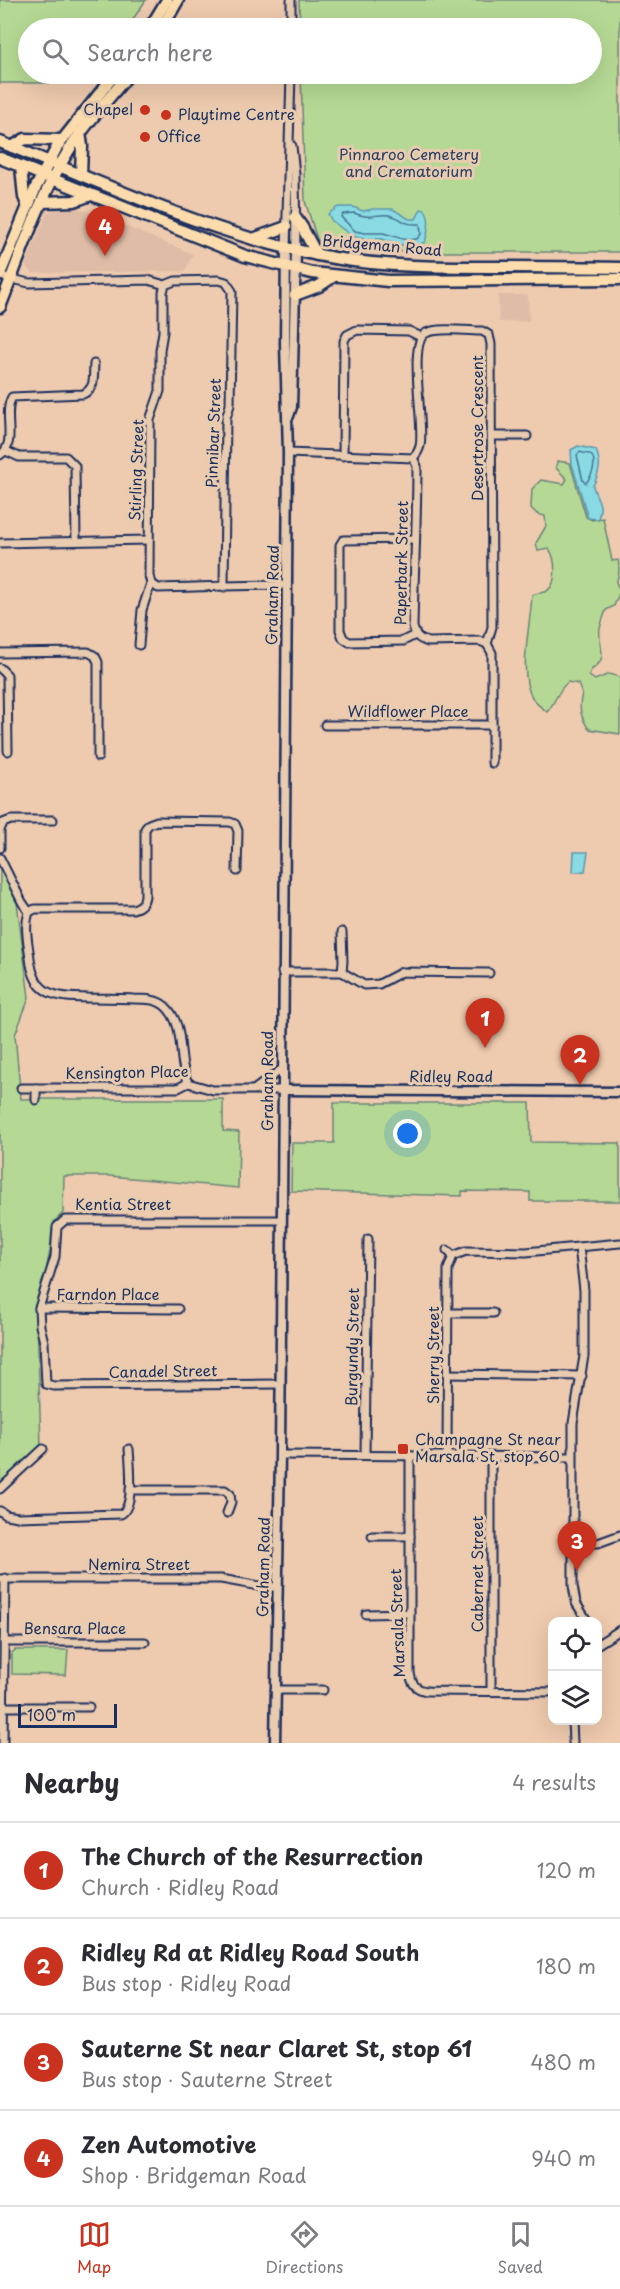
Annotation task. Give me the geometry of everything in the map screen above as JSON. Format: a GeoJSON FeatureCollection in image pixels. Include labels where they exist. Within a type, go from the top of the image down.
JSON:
{"type":"FeatureCollection","features":[{"type":"Feature","properties":{"kind":"main road"},"geometry":{"type":"LineString","coordinates":[[156,18],[167,0]]}},
{"type":"Feature","properties":{"kind":"main road"},"geometry":{"type":"LineString","coordinates":[[168,18],[178,0]]}},
{"type":"Feature","properties":{"kind":"main road"},"geometry":{"type":"LineString","coordinates":[[0,275],[49,161],[61,140],[107,84]]}},
{"type":"Feature","properties":{"kind":"main road"},"geometry":{"type":"LineString","coordinates":[[0,307],[42,202],[60,166],[80,134],[121,84]]}},
{"type":"Feature","properties":{"kind":"main road"},"geometry":{"type":"LineString","coordinates":[[80,134],[81,175]]}},
{"type":"Feature","properties":{"kind":"main road"},"geometry":{"type":"LineString","coordinates":[[12,147],[25,139],[61,140]]}},
{"type":"Feature","properties":{"kind":"main road","name":"Bridgeman Road"},"geometry":{"type":"LineString","coordinates":[[0,142],[205,223],[291,250],[361,262],[430,267],[620,268]]}},
{"type":"Feature","properties":{"kind":"main road","name":"Bridgeman Road"},"geometry":{"type":"LineString","coordinates":[[0,158],[230,251],[290,268],[374,280],[620,279]]}},
{"type":"Feature","properties":{"kind":"main road"},"geometry":{"type":"LineString","coordinates":[[21,167],[24,196],[28,207]]}},
{"type":"Feature","properties":{"kind":"main road"},"geometry":{"type":"LineString","coordinates":[[42,202],[74,201],[91,195]]}},
{"type":"Feature","properties":{"kind":"main road"},"geometry":{"type":"LineString","coordinates":[[295,217],[317,255]]}},
{"type":"Feature","properties":{"kind":"main road"},"geometry":{"type":"LineString","coordinates":[[253,239],[286,227]]}},
{"type":"Feature","properties":{"kind":"main road"},"geometry":{"type":"LineString","coordinates":[[430,267],[430,281]]}},
{"type":"Feature","properties":{"kind":"main road"},"geometry":{"type":"LineString","coordinates":[[295,295],[320,286],[334,276]]}},
{"type":"Feature","properties":{"kind":"street"},"geometry":{"type":"LineString","coordinates":[[291,0],[291,18]]}},
{"type":"Feature","properties":{"kind":"street","name":"Graham Road"},"geometry":{"type":"LineString","coordinates":[[275,1743],[280,1455],[282,972],[288,453],[285,351],[295,217],[291,84]]}},
{"type":"Feature","properties":{"kind":"street","name":"Graham Road"},"geometry":{"type":"LineString","coordinates":[[291,140],[288,155],[286,227],[291,250]]}},
{"type":"Feature","properties":{"kind":"street","name":"Graham Road"},"geometry":{"type":"LineString","coordinates":[[288,419],[292,406],[295,295],[290,268]]}},
{"type":"Feature","properties":{"kind":"street"},"geometry":{"type":"LineString","coordinates":[[0,275],[29,283],[148,280],[165,285]]}},
{"type":"Feature","properties":{"kind":"street","name":"Pinnibar Street"},"geometry":{"type":"LineString","coordinates":[[165,285],[175,280],[219,280],[226,282],[232,291],[230,405],[226,418],[224,587]]}},
{"type":"Feature","properties":{"kind":"street","name":"Stirling Street"},"geometry":{"type":"LineString","coordinates":[[151,583],[148,576],[150,420],[160,391],[160,350],[165,285]]}},
{"type":"Feature","properties":{"kind":"street"},"geometry":{"type":"LineString","coordinates":[[288,453],[343,456],[413,458],[420,446],[418,344],[421,337],[409,331],[357,330],[347,335],[344,341],[343,456]]}},
{"type":"Feature","properties":{"kind":"street","name":"Desertrose Crescent"},"geometry":{"type":"LineString","coordinates":[[421,337],[430,331],[482,331],[489,335],[492,344],[492,627],[487,644]]}},
{"type":"Feature","properties":{"kind":"street"},"geometry":{"type":"LineString","coordinates":[[75,540],[75,466],[71,460],[66,458],[19,457],[3,453],[8,444],[7,404],[12,397],[83,394],[93,385],[94,364]]}},
{"type":"Feature","properties":{"kind":"street"},"geometry":{"type":"LineString","coordinates":[[492,436],[527,436]]}},
{"type":"Feature","properties":{"kind":"street","name":"Paperbark Street"},"geometry":{"type":"LineString","coordinates":[[413,458],[417,466],[417,528],[414,539],[413,627],[415,635],[420,640],[428,642],[480,641],[487,644]]}},
{"type":"Feature","properties":{"kind":"street"},"geometry":{"type":"LineString","coordinates":[[414,539],[347,538],[343,540],[340,545],[340,630],[343,638],[349,642],[403,641],[415,635]]}},
{"type":"Feature","properties":{"kind":"street"},"geometry":{"type":"LineString","coordinates":[[0,543],[148,540]]}},
{"type":"Feature","properties":{"kind":"street"},"geometry":{"type":"LineString","coordinates":[[139,645],[142,610],[151,583],[158,588],[286,585]]}},
{"type":"Feature","properties":{"kind":"street"},"geometry":{"type":"LineString","coordinates":[[487,644],[492,653],[492,763]]}},
{"type":"Feature","properties":{"kind":"street"},"geometry":{"type":"LineString","coordinates":[[0,653],[88,652],[95,656],[98,663],[98,757]]}},
{"type":"Feature","properties":{"kind":"street"},"geometry":{"type":"LineString","coordinates":[[0,668],[8,675],[4,731],[8,751]]}},
{"type":"Feature","properties":{"kind":"street","name":"Wildflower Place"},"geometry":{"type":"LineString","coordinates":[[325,725],[492,725]]}},
{"type":"Feature","properties":{"kind":"street"},"geometry":{"type":"LineString","coordinates":[[0,848],[0,830],[3,823],[11,820],[53,820]]}},
{"type":"Feature","properties":{"kind":"street"},"geometry":{"type":"LineString","coordinates":[[188,1083],[181,1063],[180,1036],[177,1026],[174,1017],[163,1004],[149,999],[61,998],[45,992],[31,971],[26,922],[29,912],[35,909],[133,909],[140,907],[145,896],[145,829],[149,824],[157,821],[230,822],[235,824],[238,831],[237,871]]}},
{"type":"Feature","properties":{"kind":"street"},"geometry":{"type":"LineString","coordinates":[[0,858],[8,877],[29,912]]}},
{"type":"Feature","properties":{"kind":"street"},"geometry":{"type":"LineString","coordinates":[[342,932],[342,972]]}},
{"type":"Feature","properties":{"kind":"street"},"geometry":{"type":"LineString","coordinates":[[282,972],[342,972],[364,985],[379,984],[402,972],[489,973]]}},
{"type":"Feature","properties":{"kind":"street"},"geometry":{"type":"LineString","coordinates":[[255,1090],[282,1069]]}},
{"type":"Feature","properties":{"kind":"street","name":"Kensington Place"},"geometry":{"type":"LineString","coordinates":[[21,1088],[178,1088],[188,1083],[213,1090],[282,1090]]}},
{"type":"Feature","properties":{"kind":"street"},"geometry":{"type":"LineString","coordinates":[[36,1088],[36,1100]]}},
{"type":"Feature","properties":{"kind":"street","name":"Ridley Road"},"geometry":{"type":"LineString","coordinates":[[282,1090],[620,1092]]}},
{"type":"Feature","properties":{"kind":"street","name":"Kentia Street"},"geometry":{"type":"LineString","coordinates":[[46,1384],[44,1342],[39,1308],[55,1257],[57,1227],[65,1220],[281,1220]]}},
{"type":"Feature","properties":{"kind":"street","name":"Burgundy Street"},"geometry":{"type":"LineString","coordinates":[[365,1455],[368,1239]]}},
{"type":"Feature","properties":{"kind":"street"},"geometry":{"type":"LineString","coordinates":[[447,1250],[453,1256],[466,1251],[526,1252],[620,1243]]}},
{"type":"Feature","properties":{"kind":"street"},"geometry":{"type":"LineString","coordinates":[[579,1247],[584,1305],[584,1356],[573,1423],[573,1542],[574,1594],[586,1617]]}},
{"type":"Feature","properties":{"kind":"street","name":"Sherry Street"},"geometry":{"type":"LineString","coordinates":[[447,1456],[448,1269],[453,1256]]}},
{"type":"Feature","properties":{"kind":"street","name":"Farndon Place"},"geometry":{"type":"LineString","coordinates":[[39,1308],[178,1309]]}},
{"type":"Feature","properties":{"kind":"street"},"geometry":{"type":"LineString","coordinates":[[448,1312],[493,1313]]}},
{"type":"Feature","properties":{"kind":"street"},"geometry":{"type":"LineString","coordinates":[[447,1374],[582,1376]]}},
{"type":"Feature","properties":{"kind":"street","name":"Canadel Street"},"geometry":{"type":"LineString","coordinates":[[46,1384],[54,1386],[280,1384]]}},
{"type":"Feature","properties":{"kind":"street"},"geometry":{"type":"LineString","coordinates":[[0,1489],[43,1449]]}},
{"type":"Feature","properties":{"kind":"street"},"geometry":{"type":"LineString","coordinates":[[0,1511],[6,1515],[18,1517],[116,1515],[125,1512],[128,1507],[130,1490],[129,1449]]}},
{"type":"Feature","properties":{"kind":"street"},"geometry":{"type":"LineString","coordinates":[[280,1455],[572,1457]]}},
{"type":"Feature","properties":{"kind":"street","name":"Marsala Street"},"geometry":{"type":"LineString","coordinates":[[410,1456],[411,1677],[416,1687],[428,1691],[548,1692]]}},
{"type":"Feature","properties":{"kind":"street","name":"Cabernet Street"},"geometry":{"type":"LineString","coordinates":[[491,1456],[491,1691]]}},
{"type":"Feature","properties":{"kind":"street"},"geometry":{"type":"LineString","coordinates":[[130,1490],[225,1490],[230,1494],[231,1502],[227,1514]]}},
{"type":"Feature","properties":{"kind":"street"},"geometry":{"type":"LineString","coordinates":[[573,1542],[607,1542],[620,1535]]}},
{"type":"Feature","properties":{"kind":"street"},"geometry":{"type":"LineString","coordinates":[[372,1536],[410,1536]]}},
{"type":"Feature","properties":{"kind":"street"},"geometry":{"type":"LineString","coordinates":[[2,1579],[3,1743]]}},
{"type":"Feature","properties":{"kind":"street","name":"Nemira Street"},"geometry":{"type":"LineString","coordinates":[[2,1579],[221,1579],[277,1587]]}},
{"type":"Feature","properties":{"kind":"street"},"geometry":{"type":"LineString","coordinates":[[366,1614],[410,1613]]}},
{"type":"Feature","properties":{"kind":"street"},"geometry":{"type":"LineString","coordinates":[[602,1639],[620,1630]]}},
{"type":"Feature","properties":{"kind":"street","name":"Bensara Place"},"geometry":{"type":"LineString","coordinates":[[4,1642],[145,1642]]}},
{"type":"Feature","properties":{"kind":"street"},"geometry":{"type":"LineString","coordinates":[[275,1690],[323,1690]]}},
{"type":"Feature","properties":{"kind":"street"},"geometry":{"type":"LineString","coordinates":[[4,1707],[89,1707]]}},
{"type":"Feature","properties":{"kind":"street"},"geometry":{"type":"LineString","coordinates":[[573,1725],[573,1743]]}},
{"type":"Feature","properties":{"kind":"shaded area"},"geometry":{"type":"Polygon","coordinates":[[[73,207],[193,254],[185,271],[33,273],[27,268],[26,263],[47,213],[57,208],[73,207]]]}},
{"type":"Feature","properties":{"kind":"shaded area"},"geometry":{"type":"Polygon","coordinates":[[[498,295],[528,295],[529,321],[499,322],[498,295]]]}},
{"type":"Feature","properties":{"kind":"green space"},"geometry":{"type":"Polygon","coordinates":[[[0,0],[146,0],[134,18],[18,18],[18,83],[0,83],[0,0]]]}},
{"type":"Feature","properties":{"kind":"green space","name":"Pinnaroo Cemetery and Crematorium"},"geometry":{"type":"Polygon","coordinates":[[[299,0],[620,0],[620,252],[404,252],[324,245],[317,239],[305,201],[301,84],[602,84],[602,18],[300,18],[299,0]]]}},
{"type":"Feature","properties":{"kind":"green space"},"geometry":{"type":"Polygon","coordinates":[[[557,461],[570,463],[586,517],[592,520],[603,518],[612,561],[618,560],[619,572],[616,582],[620,591],[614,606],[606,610],[600,629],[602,656],[589,676],[595,680],[609,674],[620,677],[620,734],[589,729],[581,713],[582,694],[578,684],[568,682],[547,712],[534,701],[528,689],[525,663],[532,595],[551,588],[555,571],[549,549],[538,551],[536,543],[546,526],[545,516],[537,514],[531,508],[532,489],[541,480],[564,484],[567,479],[556,468],[557,461]]]}},
{"type":"Feature","properties":{"kind":"green space"},"geometry":{"type":"Polygon","coordinates":[[[0,869],[17,903],[29,998],[15,1035],[21,1099],[223,1099],[223,1131],[239,1132],[238,1188],[110,1176],[64,1176],[63,1213],[54,1222],[37,1315],[41,1447],[0,1483],[0,869]]]}},
{"type":"Feature","properties":{"kind":"green space"},"geometry":{"type":"Polygon","coordinates":[[[334,1103],[530,1103],[531,1142],[620,1143],[620,1201],[530,1201],[530,1192],[462,1191],[462,1196],[291,1191],[292,1143],[334,1143],[334,1103]]]}},
{"type":"Feature","properties":{"kind":"green space"},"geometry":{"type":"Polygon","coordinates":[[[15,1650],[68,1650],[66,1675],[12,1674],[12,1653],[15,1650]]]}},
{"type":"Feature","properties":{"kind":"water"},"geometry":{"type":"Polygon","coordinates":[[[338,207],[353,207],[363,211],[393,209],[409,219],[416,219],[421,209],[425,210],[428,230],[425,242],[405,246],[382,239],[352,236],[332,221],[328,214],[338,207]]]}},
{"type":"Feature","properties":{"kind":"water"},"geometry":{"type":"Polygon","coordinates":[[[578,446],[596,450],[598,455],[599,468],[593,486],[600,505],[598,519],[588,518],[572,464],[571,450],[578,446]]]}},
{"type":"Feature","properties":{"kind":"water"},"geometry":{"type":"Polygon","coordinates":[[[574,852],[588,852],[585,871],[573,872],[574,852]]]}},
{"type":"Feature","properties":{"kind":"place","name":"Chapel"},"geometry":{"type":"Point","coordinates":[145,110]}},
{"type":"Feature","properties":{"kind":"place","name":"Playtime Centre"},"geometry":{"type":"Point","coordinates":[166,115]}},
{"type":"Feature","properties":{"kind":"place","name":"Office"},"geometry":{"type":"Point","coordinates":[145,137]}},
{"type":"Feature","properties":{"kind":"place","name":"Zen Automotive"},"geometry":{"type":"Point","coordinates":[105,256]}},
{"type":"Feature","properties":{"kind":"place","name":"The Church of the Resurrection"},"geometry":{"type":"Point","coordinates":[485,1048]}},
{"type":"Feature","properties":{"kind":"place","name":"Ridley Rd at Ridley Road South"},"geometry":{"type":"Point","coordinates":[580,1085]}},
{"type":"Feature","properties":{"kind":"place","name":"Champagne St near Marsala St, stop 60"},"geometry":{"type":"Point","coordinates":[403,1449]}},
{"type":"Feature","properties":{"kind":"place","name":"Sauterne St near Claret St, stop 61"},"geometry":{"type":"Point","coordinates":[577,1571]}}]}
